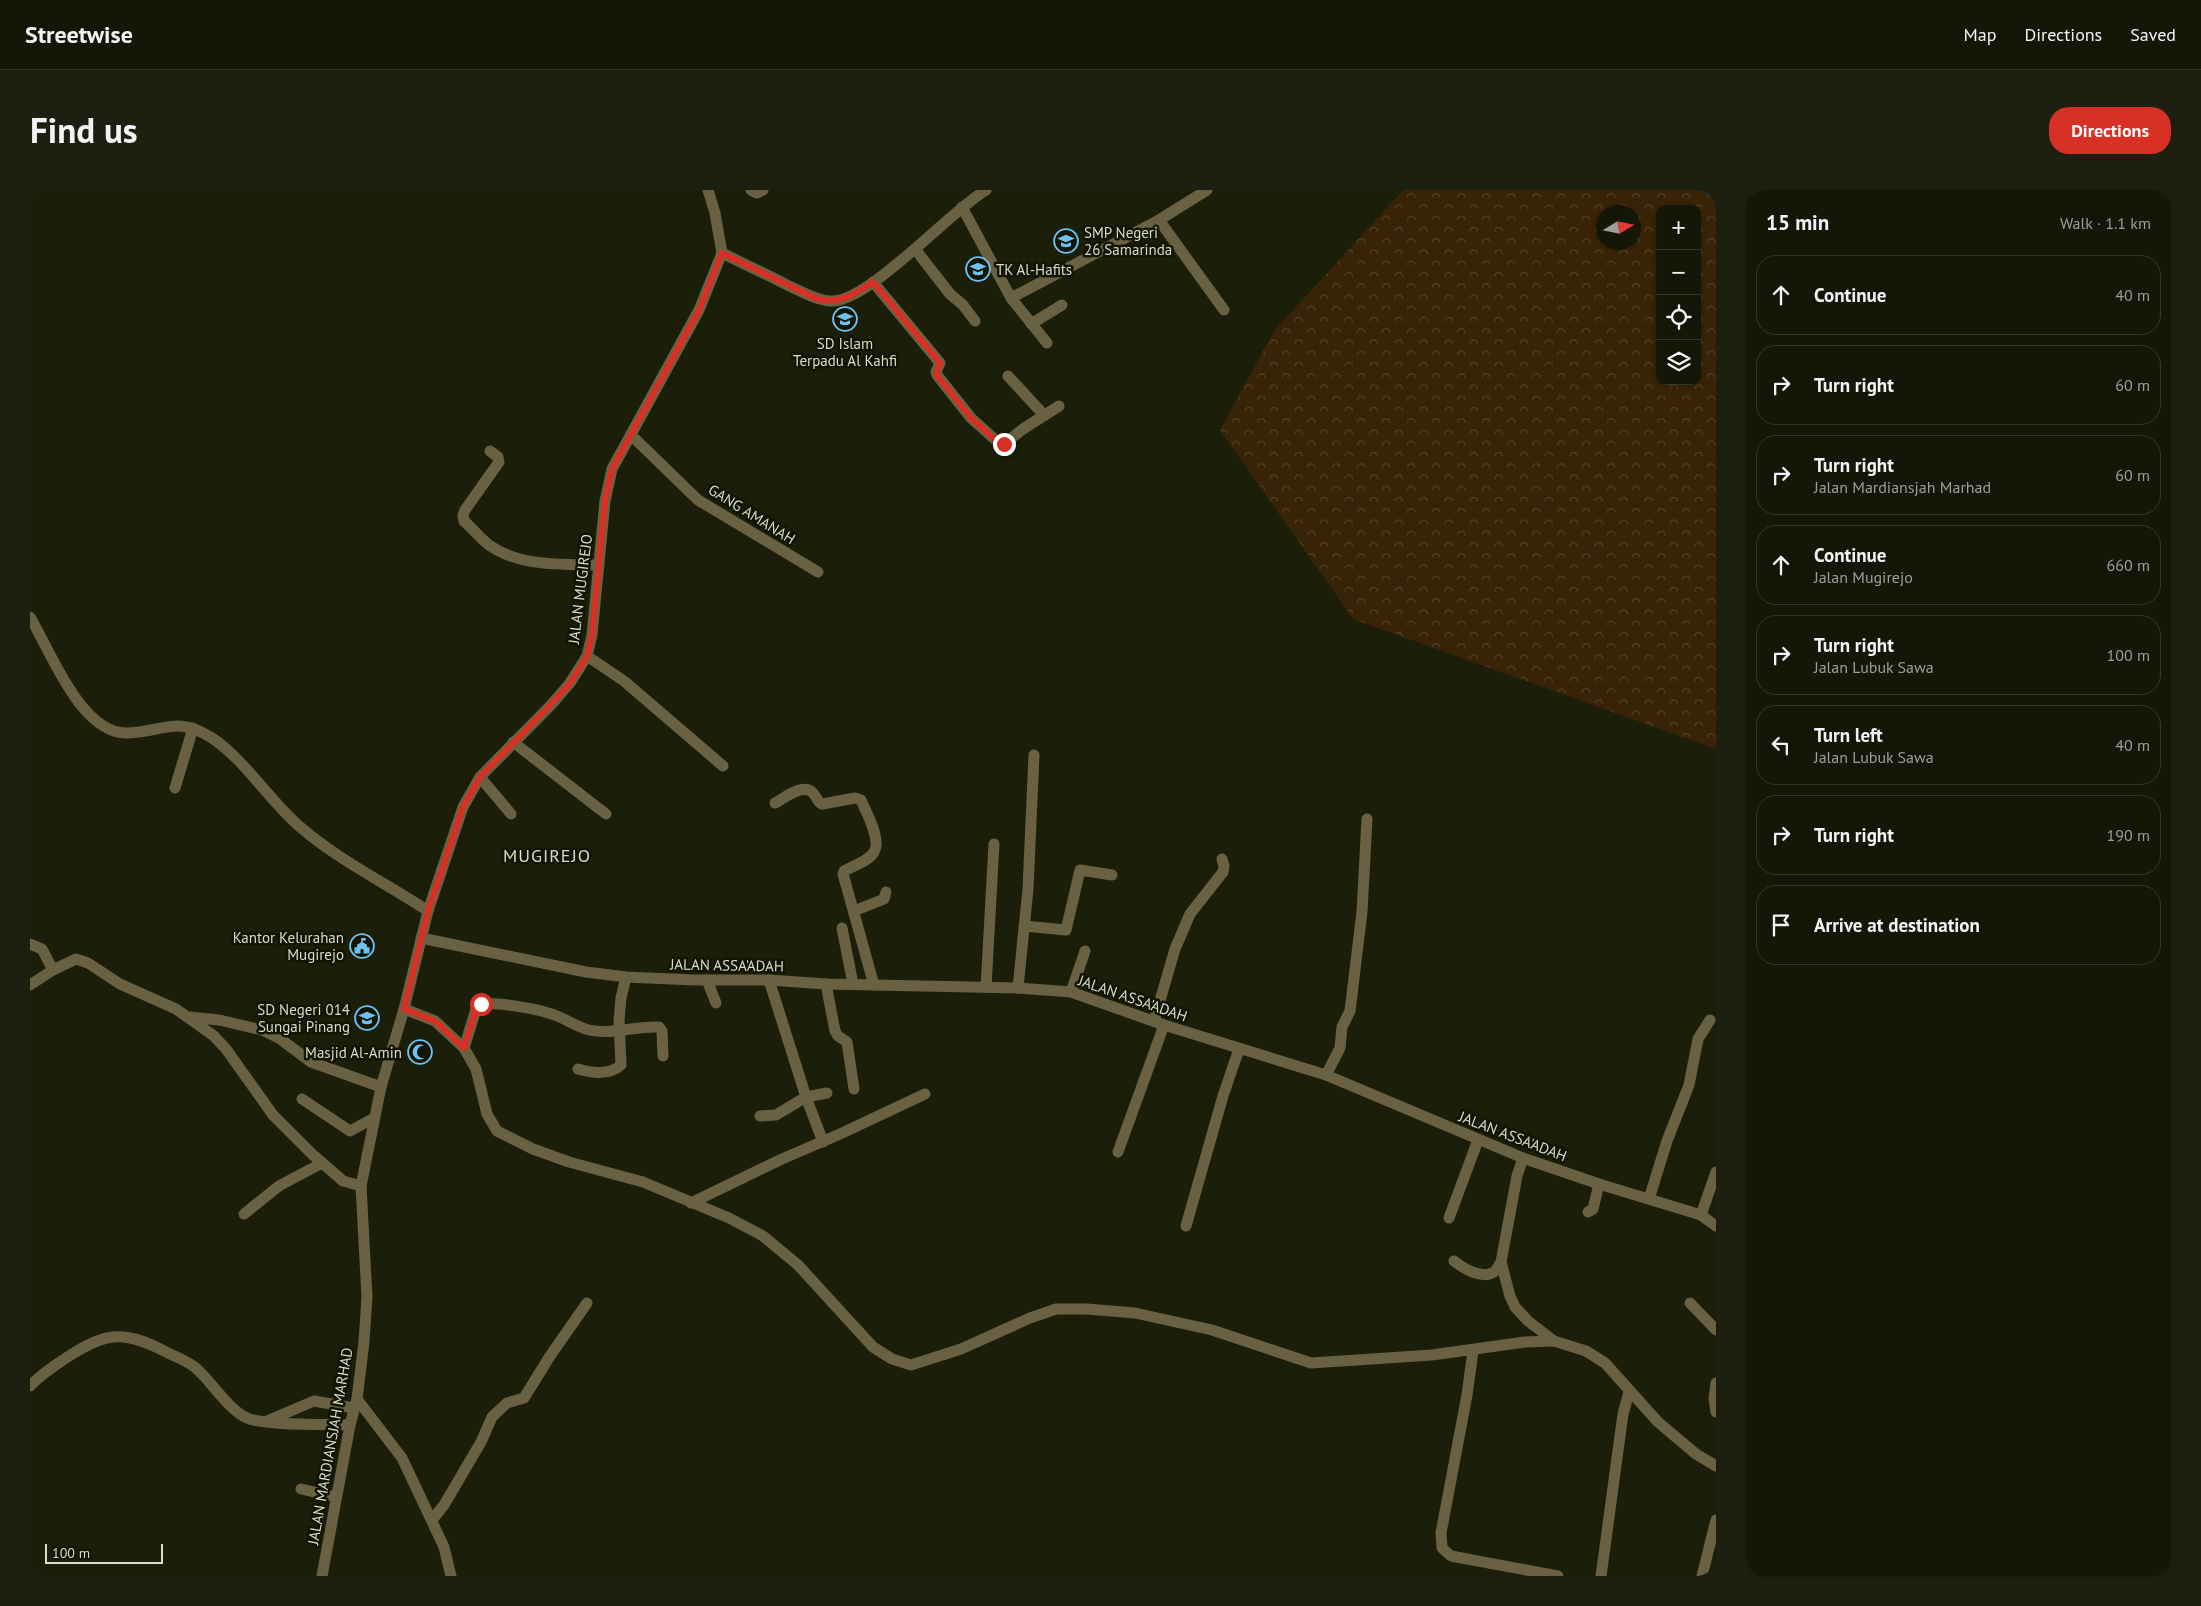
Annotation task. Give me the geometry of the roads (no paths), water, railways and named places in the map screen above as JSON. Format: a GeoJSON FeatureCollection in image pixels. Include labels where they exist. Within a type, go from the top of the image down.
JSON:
{"type":"FeatureCollection","features":[{"type":"Feature","properties":{"kind":"street"},"geometry":{"type":"LineString","coordinates":[[708,190],[716,213],[722,253],[817,299],[829,301],[846,299],[873,282],[915,249],[980,191]]}},
{"type":"Feature","properties":{"kind":"street"},"geometry":{"type":"LineString","coordinates":[[751,190],[757,193],[763,190]]}},
{"type":"Feature","properties":{"kind":"street"},"geometry":{"type":"LineString","coordinates":[[1011,298],[1159,220],[1207,190]]}},
{"type":"Feature","properties":{"kind":"street"},"geometry":{"type":"LineString","coordinates":[[962,207],[1011,298],[1047,344]]}},
{"type":"Feature","properties":{"kind":"street"},"geometry":{"type":"LineString","coordinates":[[1159,220],[1224,310]]}},
{"type":"Feature","properties":{"kind":"street"},"geometry":{"type":"LineString","coordinates":[[915,249],[950,294],[963,305],[975,321]]}},
{"type":"Feature","properties":{"kind":"street","name":"JALAN MUGIREJO"},"geometry":{"type":"LineString","coordinates":[[421,938],[428,911],[463,807],[480,777],[570,683],[587,656],[592,635],[609,481],[612,469],[699,310],[722,253]]}},
{"type":"Feature","properties":{"kind":"street"},"geometry":{"type":"LineString","coordinates":[[873,282],[940,363],[936,372],[937,375],[971,418],[1000,444],[1004,444],[1023,429],[1059,406]]}},
{"type":"Feature","properties":{"kind":"street"},"geometry":{"type":"LineString","coordinates":[[1031,324],[1062,304]]}},
{"type":"Feature","properties":{"kind":"street"},"geometry":{"type":"LineString","coordinates":[[1008,376],[1044,416]]}},
{"type":"Feature","properties":{"kind":"street","name":"GANG AMANAH"},"geometry":{"type":"LineString","coordinates":[[630,435],[698,500],[818,572]]}},
{"type":"Feature","properties":{"kind":"street"},"geometry":{"type":"LineString","coordinates":[[490,451],[498,457],[499,462],[466,510],[463,515],[464,520],[488,544],[518,558],[549,563],[599,565]]}},
{"type":"Feature","properties":{"kind":"street"},"geometry":{"type":"LineString","coordinates":[[30,617],[66,686],[97,721],[113,730],[129,733],[178,725],[193,728],[222,746],[298,825],[317,841],[428,911]]}},
{"type":"Feature","properties":{"kind":"street"},"geometry":{"type":"LineString","coordinates":[[587,656],[624,681],[724,766]]}},
{"type":"Feature","properties":{"kind":"street"},"geometry":{"type":"LineString","coordinates":[[175,788],[193,728]]}},
{"type":"Feature","properties":{"kind":"street"},"geometry":{"type":"LineString","coordinates":[[513,742],[606,814]]}},
{"type":"Feature","properties":{"kind":"street"},"geometry":{"type":"LineString","coordinates":[[1018,988],[1028,889],[1034,755]]}},
{"type":"Feature","properties":{"kind":"street"},"geometry":{"type":"LineString","coordinates":[[480,777],[510,814]]}},
{"type":"Feature","properties":{"kind":"street"},"geometry":{"type":"LineString","coordinates":[[774,803],[798,790],[812,792],[818,803],[822,804],[855,798],[861,800],[871,823],[876,847],[875,852],[870,857],[844,870],[845,882],[874,985]]}},
{"type":"Feature","properties":{"kind":"street"},"geometry":{"type":"LineString","coordinates":[[1326,1075],[1340,1048],[1342,1027],[1350,1011],[1362,912],[1368,819]]}},
{"type":"Feature","properties":{"kind":"street"},"geometry":{"type":"LineString","coordinates":[[986,988],[994,844]]}},
{"type":"Feature","properties":{"kind":"street"},"geometry":{"type":"LineString","coordinates":[[1118,1152],[1159,1023],[1179,940],[1190,914],[1223,872],[1222,859]]}},
{"type":"Feature","properties":{"kind":"street"},"geometry":{"type":"LineString","coordinates":[[1024,926],[1066,930],[1080,870],[1112,876]]}},
{"type":"Feature","properties":{"kind":"street"},"geometry":{"type":"LineString","coordinates":[[854,911],[884,898],[886,892]]}},
{"type":"Feature","properties":{"kind":"street"},"geometry":{"type":"LineString","coordinates":[[842,928],[852,984]]}},
{"type":"Feature","properties":{"kind":"street","name":"JALAN ASSA'ADAH"},"geometry":{"type":"LineString","coordinates":[[421,938],[586,972],[626,977],[1018,988],[1071,992],[1159,1023],[1326,1075],[1523,1158],[1599,1184],[1701,1215],[1716,1226]]}},
{"type":"Feature","properties":{"kind":"street","name":"JALAN MARDIANSJAH MARHAD"},"geometry":{"type":"LineString","coordinates":[[322,1576],[355,1404],[367,1297],[361,1186],[381,1087],[404,1009],[421,938]]}},
{"type":"Feature","properties":{"kind":"street"},"geometry":{"type":"LineString","coordinates":[[30,944],[39,946],[53,970]]}},
{"type":"Feature","properties":{"kind":"street"},"geometry":{"type":"LineString","coordinates":[[1071,992],[1085,951]]}},
{"type":"Feature","properties":{"kind":"street"},"geometry":{"type":"LineString","coordinates":[[30,985],[73,959],[80,960],[120,984],[189,1016],[214,1036],[226,1049],[273,1115],[343,1181],[361,1186]]}},
{"type":"Feature","properties":{"kind":"street"},"geometry":{"type":"LineString","coordinates":[[578,1069],[604,1072],[621,1065],[619,1031],[621,998],[626,977]]}},
{"type":"Feature","properties":{"kind":"street"},"geometry":{"type":"LineString","coordinates":[[707,980],[716,1002]]}},
{"type":"Feature","properties":{"kind":"street"},"geometry":{"type":"LineString","coordinates":[[770,980],[806,1097],[823,1142]]}},
{"type":"Feature","properties":{"kind":"street"},"geometry":{"type":"LineString","coordinates":[[826,984],[835,1031],[838,1036],[847,1042],[854,1089]]}},
{"type":"Feature","properties":{"kind":"street"},"geometry":{"type":"LineString","coordinates":[[464,1048],[477,1006],[481,1004],[540,1010],[588,1030],[606,1032],[659,1027],[662,1031],[663,1056]]}},
{"type":"Feature","properties":{"kind":"street"},"geometry":{"type":"LineString","coordinates":[[404,1009],[435,1021],[464,1048],[476,1069],[487,1114],[497,1131],[534,1149],[569,1162],[643,1182],[729,1218],[763,1236],[798,1265],[873,1348],[892,1359],[911,1365],[961,1349],[1056,1309],[1087,1309],[1134,1313],[1212,1330],[1311,1363],[1473,1351],[1525,1342],[1554,1341]]}},
{"type":"Feature","properties":{"kind":"street"},"geometry":{"type":"LineString","coordinates":[[189,1016],[219,1020],[262,1030],[279,1038],[311,1062],[381,1087]]}},
{"type":"Feature","properties":{"kind":"street"},"geometry":{"type":"LineString","coordinates":[[1649,1198],[1664,1150],[1689,1085],[1698,1039],[1710,1020]]}},
{"type":"Feature","properties":{"kind":"street"},"geometry":{"type":"LineString","coordinates":[[1186,1226],[1223,1096],[1240,1049]]}},
{"type":"Feature","properties":{"kind":"street"},"geometry":{"type":"LineString","coordinates":[[760,1116],[776,1115],[806,1097],[827,1093]]}},
{"type":"Feature","properties":{"kind":"street"},"geometry":{"type":"LineString","coordinates":[[691,1203],[925,1094]]}},
{"type":"Feature","properties":{"kind":"street"},"geometry":{"type":"LineString","coordinates":[[302,1099],[350,1131],[374,1118]]}},
{"type":"Feature","properties":{"kind":"street"},"geometry":{"type":"LineString","coordinates":[[1449,1218],[1478,1140]]}},
{"type":"Feature","properties":{"kind":"street"},"geometry":{"type":"LineString","coordinates":[[1454,1261],[1463,1268],[1488,1274],[1495,1272],[1501,1262],[1517,1176],[1523,1158]]}},
{"type":"Feature","properties":{"kind":"street"},"geometry":{"type":"LineString","coordinates":[[244,1214],[278,1186],[322,1163]]}},
{"type":"Feature","properties":{"kind":"street"},"geometry":{"type":"LineString","coordinates":[[1701,1215],[1716,1172]]}},
{"type":"Feature","properties":{"kind":"street"},"geometry":{"type":"LineString","coordinates":[[1588,1212],[1593,1209],[1599,1184]]}},
{"type":"Feature","properties":{"kind":"street"},"geometry":{"type":"LineString","coordinates":[[1501,1262],[1505,1282],[1515,1307],[1528,1322],[1554,1341],[1586,1351],[1605,1363],[1629,1392],[1665,1428],[1696,1454],[1716,1466]]}},
{"type":"Feature","properties":{"kind":"street"},"geometry":{"type":"LineString","coordinates":[[1690,1303],[1716,1330]]}},
{"type":"Feature","properties":{"kind":"street"},"geometry":{"type":"LineString","coordinates":[[432,1520],[444,1505],[481,1442],[492,1417],[508,1403],[524,1398],[586,1304]]}},
{"type":"Feature","properties":{"kind":"street"},"geometry":{"type":"LineString","coordinates":[[30,1386],[53,1366],[86,1345],[104,1338],[131,1337],[148,1342],[196,1368],[236,1410],[247,1418],[265,1422],[350,1425]]}},
{"type":"Feature","properties":{"kind":"street"},"geometry":{"type":"LineString","coordinates":[[1473,1351],[1467,1395],[1440,1533],[1442,1548],[1451,1556],[1558,1576]]}},
{"type":"Feature","properties":{"kind":"street"},"geometry":{"type":"LineString","coordinates":[[1716,1383],[1714,1399],[1716,1412]]}},
{"type":"Feature","properties":{"kind":"street"},"geometry":{"type":"LineString","coordinates":[[1601,1576],[1623,1414],[1629,1392]]}},
{"type":"Feature","properties":{"kind":"street"},"geometry":{"type":"LineString","coordinates":[[265,1422],[272,1417],[314,1401],[355,1404],[402,1458],[444,1548],[451,1576]]}},
{"type":"Feature","properties":{"kind":"street"},"geometry":{"type":"LineString","coordinates":[[301,1488],[336,1497]]}},
{"type":"Feature","properties":{"kind":"street"},"geometry":{"type":"LineString","coordinates":[[1702,1576],[1716,1520]]}},
{"type":"Feature","properties":{"kind":"place","name":"SMP Negeri 26 Samarinda"},"geometry":{"type":"Point","coordinates":[1066,241]}},
{"type":"Feature","properties":{"kind":"place","name":"TK Al-Hafits"},"geometry":{"type":"Point","coordinates":[978,269]}},
{"type":"Feature","properties":{"kind":"place","name":"SD Islam Terpadu Al Kahfi"},"geometry":{"type":"Point","coordinates":[845,319]}},
{"type":"Feature","properties":{"kind":"place","name":"Kantor Kelurahan Mugirejo"},"geometry":{"type":"Point","coordinates":[362,946]}},
{"type":"Feature","properties":{"kind":"place","name":"SD Negeri 014 Sungai Pinang"},"geometry":{"type":"Point","coordinates":[367,1018]}},
{"type":"Feature","properties":{"kind":"place","name":"Masjid Al-Amin"},"geometry":{"type":"Point","coordinates":[420,1052]}},
{"type":"Feature","properties":{"kind":"district","name":"MUGIREJO"},"geometry":{"type":"Point","coordinates":[547,855]}}]}
